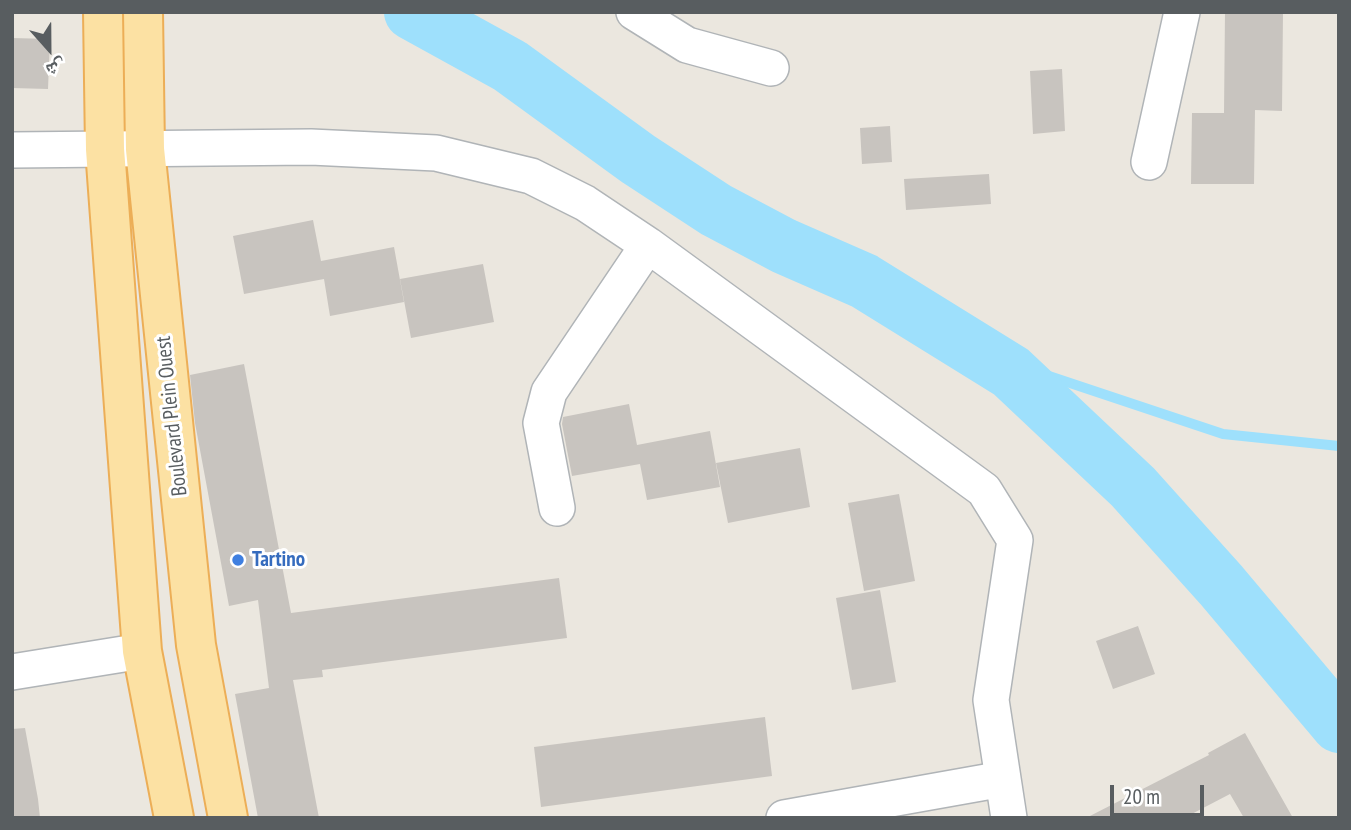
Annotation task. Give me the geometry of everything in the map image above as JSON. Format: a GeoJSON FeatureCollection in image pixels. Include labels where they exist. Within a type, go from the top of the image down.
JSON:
{"type":"FeatureCollection","features":[{"type":"Feature","properties":{"kind":"main road"},"geometry":{"type":"LineString","coordinates":[[103,12],[105,149],[142,651],[174,818]]}},
{"type":"Feature","properties":{"kind":"main road","name":"Boulevard Plein Ouest"},"geometry":{"type":"LineString","coordinates":[[143,12],[145,149],[196,645],[228,818]]}},
{"type":"Feature","properties":{"kind":"street"},"geometry":{"type":"LineString","coordinates":[[634,12],[687,45],[771,68]]}},
{"type":"Feature","properties":{"kind":"street"},"geometry":{"type":"LineString","coordinates":[[1149,162],[1182,12]]}},
{"type":"Feature","properties":{"kind":"street"},"geometry":{"type":"LineString","coordinates":[[12,150],[312,147],[436,153],[531,176],[585,203],[648,245],[984,490],[1015,540],[991,700],[1009,818]]}},
{"type":"Feature","properties":{"kind":"street"},"geometry":{"type":"LineString","coordinates":[[556,508],[541,423],[549,392],[648,245]]}},
{"type":"Feature","properties":{"kind":"street"},"geometry":{"type":"LineString","coordinates":[[12,672],[142,651]]}},
{"type":"Feature","properties":{"kind":"street"},"geometry":{"type":"LineString","coordinates":[[784,818],[1003,779]]}},
{"type":"Feature","properties":{"kind":"building"},"geometry":{"type":"Polygon","coordinates":[[[1225,12],[1283,12],[1282,111],[1255,110],[1254,184],[1191,184],[1192,113],[1224,113],[1225,12]]]}},
{"type":"Feature","properties":{"kind":"building"},"geometry":{"type":"Polygon","coordinates":[[[12,38],[50,39],[48,89],[12,88],[12,38]]]}},
{"type":"Feature","properties":{"kind":"building"},"geometry":{"type":"Polygon","coordinates":[[[1062,69],[1065,131],[1033,134],[1030,71],[1062,69]]]}},
{"type":"Feature","properties":{"kind":"building"},"geometry":{"type":"Polygon","coordinates":[[[890,126],[892,162],[862,164],[860,128],[890,126]]]}},
{"type":"Feature","properties":{"kind":"building"},"geometry":{"type":"Polygon","coordinates":[[[989,174],[991,204],[906,210],[904,179],[989,174]]]}},
{"type":"Feature","properties":{"kind":"building"},"geometry":{"type":"Polygon","coordinates":[[[313,220],[321,261],[394,247],[404,302],[330,316],[324,279],[244,294],[233,236],[313,220]]]}},
{"type":"Feature","properties":{"kind":"building"},"geometry":{"type":"Polygon","coordinates":[[[483,264],[494,322],[411,338],[400,279],[483,264]]]}},
{"type":"Feature","properties":{"kind":"building"},"geometry":{"type":"Polygon","coordinates":[[[244,364],[291,613],[559,578],[567,638],[322,670],[323,677],[293,680],[319,818],[258,818],[235,694],[269,688],[258,600],[229,606],[195,423],[190,375],[244,364]]]}},
{"type":"Feature","properties":{"kind":"building"},"geometry":{"type":"Polygon","coordinates":[[[629,404],[637,445],[710,431],[720,487],[647,500],[640,464],[572,476],[563,417],[629,404]]]}},
{"type":"Feature","properties":{"kind":"building"},"geometry":{"type":"Polygon","coordinates":[[[800,448],[810,507],[728,523],[716,463],[800,448]]]}},
{"type":"Feature","properties":{"kind":"building"},"geometry":{"type":"Polygon","coordinates":[[[899,494],[915,581],[864,591],[848,503],[899,494]]]}},
{"type":"Feature","properties":{"kind":"building"},"geometry":{"type":"Polygon","coordinates":[[[880,590],[896,682],[852,690],[836,598],[880,590]]]}},
{"type":"Feature","properties":{"kind":"building"},"geometry":{"type":"Polygon","coordinates":[[[1138,626],[1155,674],[1113,689],[1096,641],[1138,626]]]}},
{"type":"Feature","properties":{"kind":"building"},"geometry":{"type":"Polygon","coordinates":[[[765,717],[772,776],[541,807],[534,747],[765,717]]]}},
{"type":"Feature","properties":{"kind":"building"},"geometry":{"type":"Polygon","coordinates":[[[25,728],[40,818],[12,818],[12,729],[25,728]]]}},
{"type":"Feature","properties":{"kind":"building"},"geometry":{"type":"Polygon","coordinates":[[[1245,733],[1293,818],[1244,818],[1230,794],[1184,818],[1086,818],[1209,755],[1208,753],[1245,733]]]}},
{"type":"Feature","properties":{"kind":"waterway"},"geometry":{"type":"LineString","coordinates":[[412,12],[510,66],[638,159],[716,210],[784,246],[864,281],[1011,372],[1133,487],[1221,585],[1339,725]]}},
{"type":"Feature","properties":{"kind":"waterway"},"geometry":{"type":"LineString","coordinates":[[980,353],[1223,434],[1339,446]]}},
{"type":"Feature","properties":{"kind":"place","name":"Tartino"},"geometry":{"type":"Point","coordinates":[238,560]}}]}
